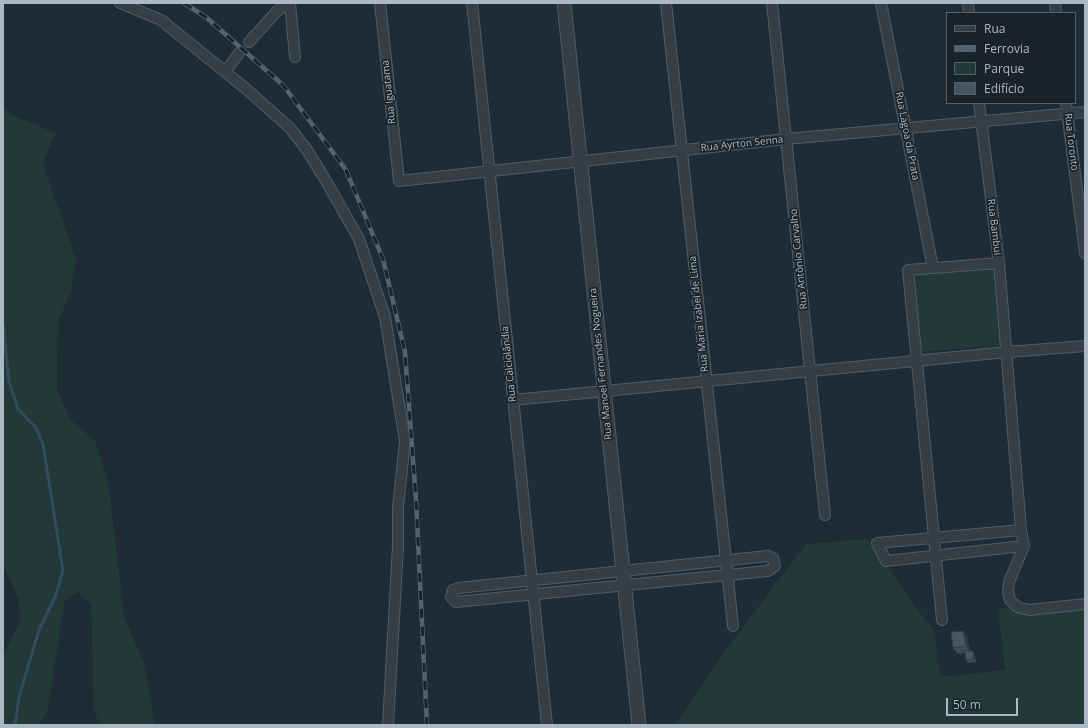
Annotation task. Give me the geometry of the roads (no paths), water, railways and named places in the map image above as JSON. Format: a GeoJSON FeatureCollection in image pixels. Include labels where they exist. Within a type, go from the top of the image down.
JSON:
{"type":"FeatureCollection","features":[{"type":"Feature","properties":{"kind":"street"},"geometry":{"type":"LineString","coordinates":[[120,3],[161,20],[225,72],[290,128],[307,150],[359,239],[385,317],[405,441],[398,508],[398,546],[388,725]]}},
{"type":"Feature","properties":{"kind":"street"},"geometry":{"type":"LineString","coordinates":[[248,42],[277,11],[289,3],[295,57]]}},
{"type":"Feature","properties":{"kind":"street","name":"Rua Iguatama"},"geometry":{"type":"LineString","coordinates":[[380,3],[398,181]]}},
{"type":"Feature","properties":{"kind":"street","name":"Rua Calciolândia"},"geometry":{"type":"LineString","coordinates":[[472,3],[547,725]]}},
{"type":"Feature","properties":{"kind":"street","name":"Rua Manoel Fernandes Nogueira"},"geometry":{"type":"LineString","coordinates":[[564,3],[639,725]]}},
{"type":"Feature","properties":{"kind":"street","name":"Rua Maria Izabel de Lima"},"geometry":{"type":"LineString","coordinates":[[666,3],[733,626]]}},
{"type":"Feature","properties":{"kind":"street","name":"Rua Antônio Carvalho"},"geometry":{"type":"LineString","coordinates":[[772,3],[825,515]]}},
{"type":"Feature","properties":{"kind":"street","name":"Rua Lagoa da Prata"},"geometry":{"type":"LineString","coordinates":[[881,3],[933,268]]}},
{"type":"Feature","properties":{"kind":"street"},"geometry":{"type":"LineString","coordinates":[[225,72],[240,52]]}},
{"type":"Feature","properties":{"kind":"street","name":"Rua Bambui"},"geometry":{"type":"LineString","coordinates":[[979,104],[999,264],[1021,530],[1024,546]]}},
{"type":"Feature","properties":{"kind":"street","name":"Rua Toronto"},"geometry":{"type":"LineString","coordinates":[[1066,104],[1085,253]]}},
{"type":"Feature","properties":{"kind":"street","name":"Rua Ayrton Senna"},"geometry":{"type":"LineString","coordinates":[[398,181],[786,139],[1085,112]]}},
{"type":"Feature","properties":{"kind":"street"},"geometry":{"type":"LineString","coordinates":[[942,620],[908,270],[999,264]]}},
{"type":"Feature","properties":{"kind":"street"},"geometry":{"type":"LineString","coordinates":[[513,400],[1007,352],[1085,346]]}},
{"type":"Feature","properties":{"kind":"street"},"geometry":{"type":"LineString","coordinates":[[1021,530],[878,543],[886,562],[1024,546],[1009,582],[1008,592],[1010,600],[1017,607],[1029,610],[1085,604]]}},
{"type":"Feature","properties":{"kind":"street"},"geometry":{"type":"LineString","coordinates":[[768,556],[772,558],[775,566],[768,571],[456,602],[451,597],[453,590],[458,588],[726,560],[768,556]]}},
{"type":"Feature","properties":{"kind":"waterway"},"geometry":{"type":"LineString","coordinates":[[3,323],[9,382],[18,409],[36,428],[43,444],[63,571],[55,597],[39,630],[19,697],[15,725]]}},
{"type":"Feature","properties":{"kind":"railway"},"geometry":{"type":"LineString","coordinates":[[184,3],[207,18],[283,85],[346,170],[383,259],[405,352],[416,500],[427,725]]}}]}
